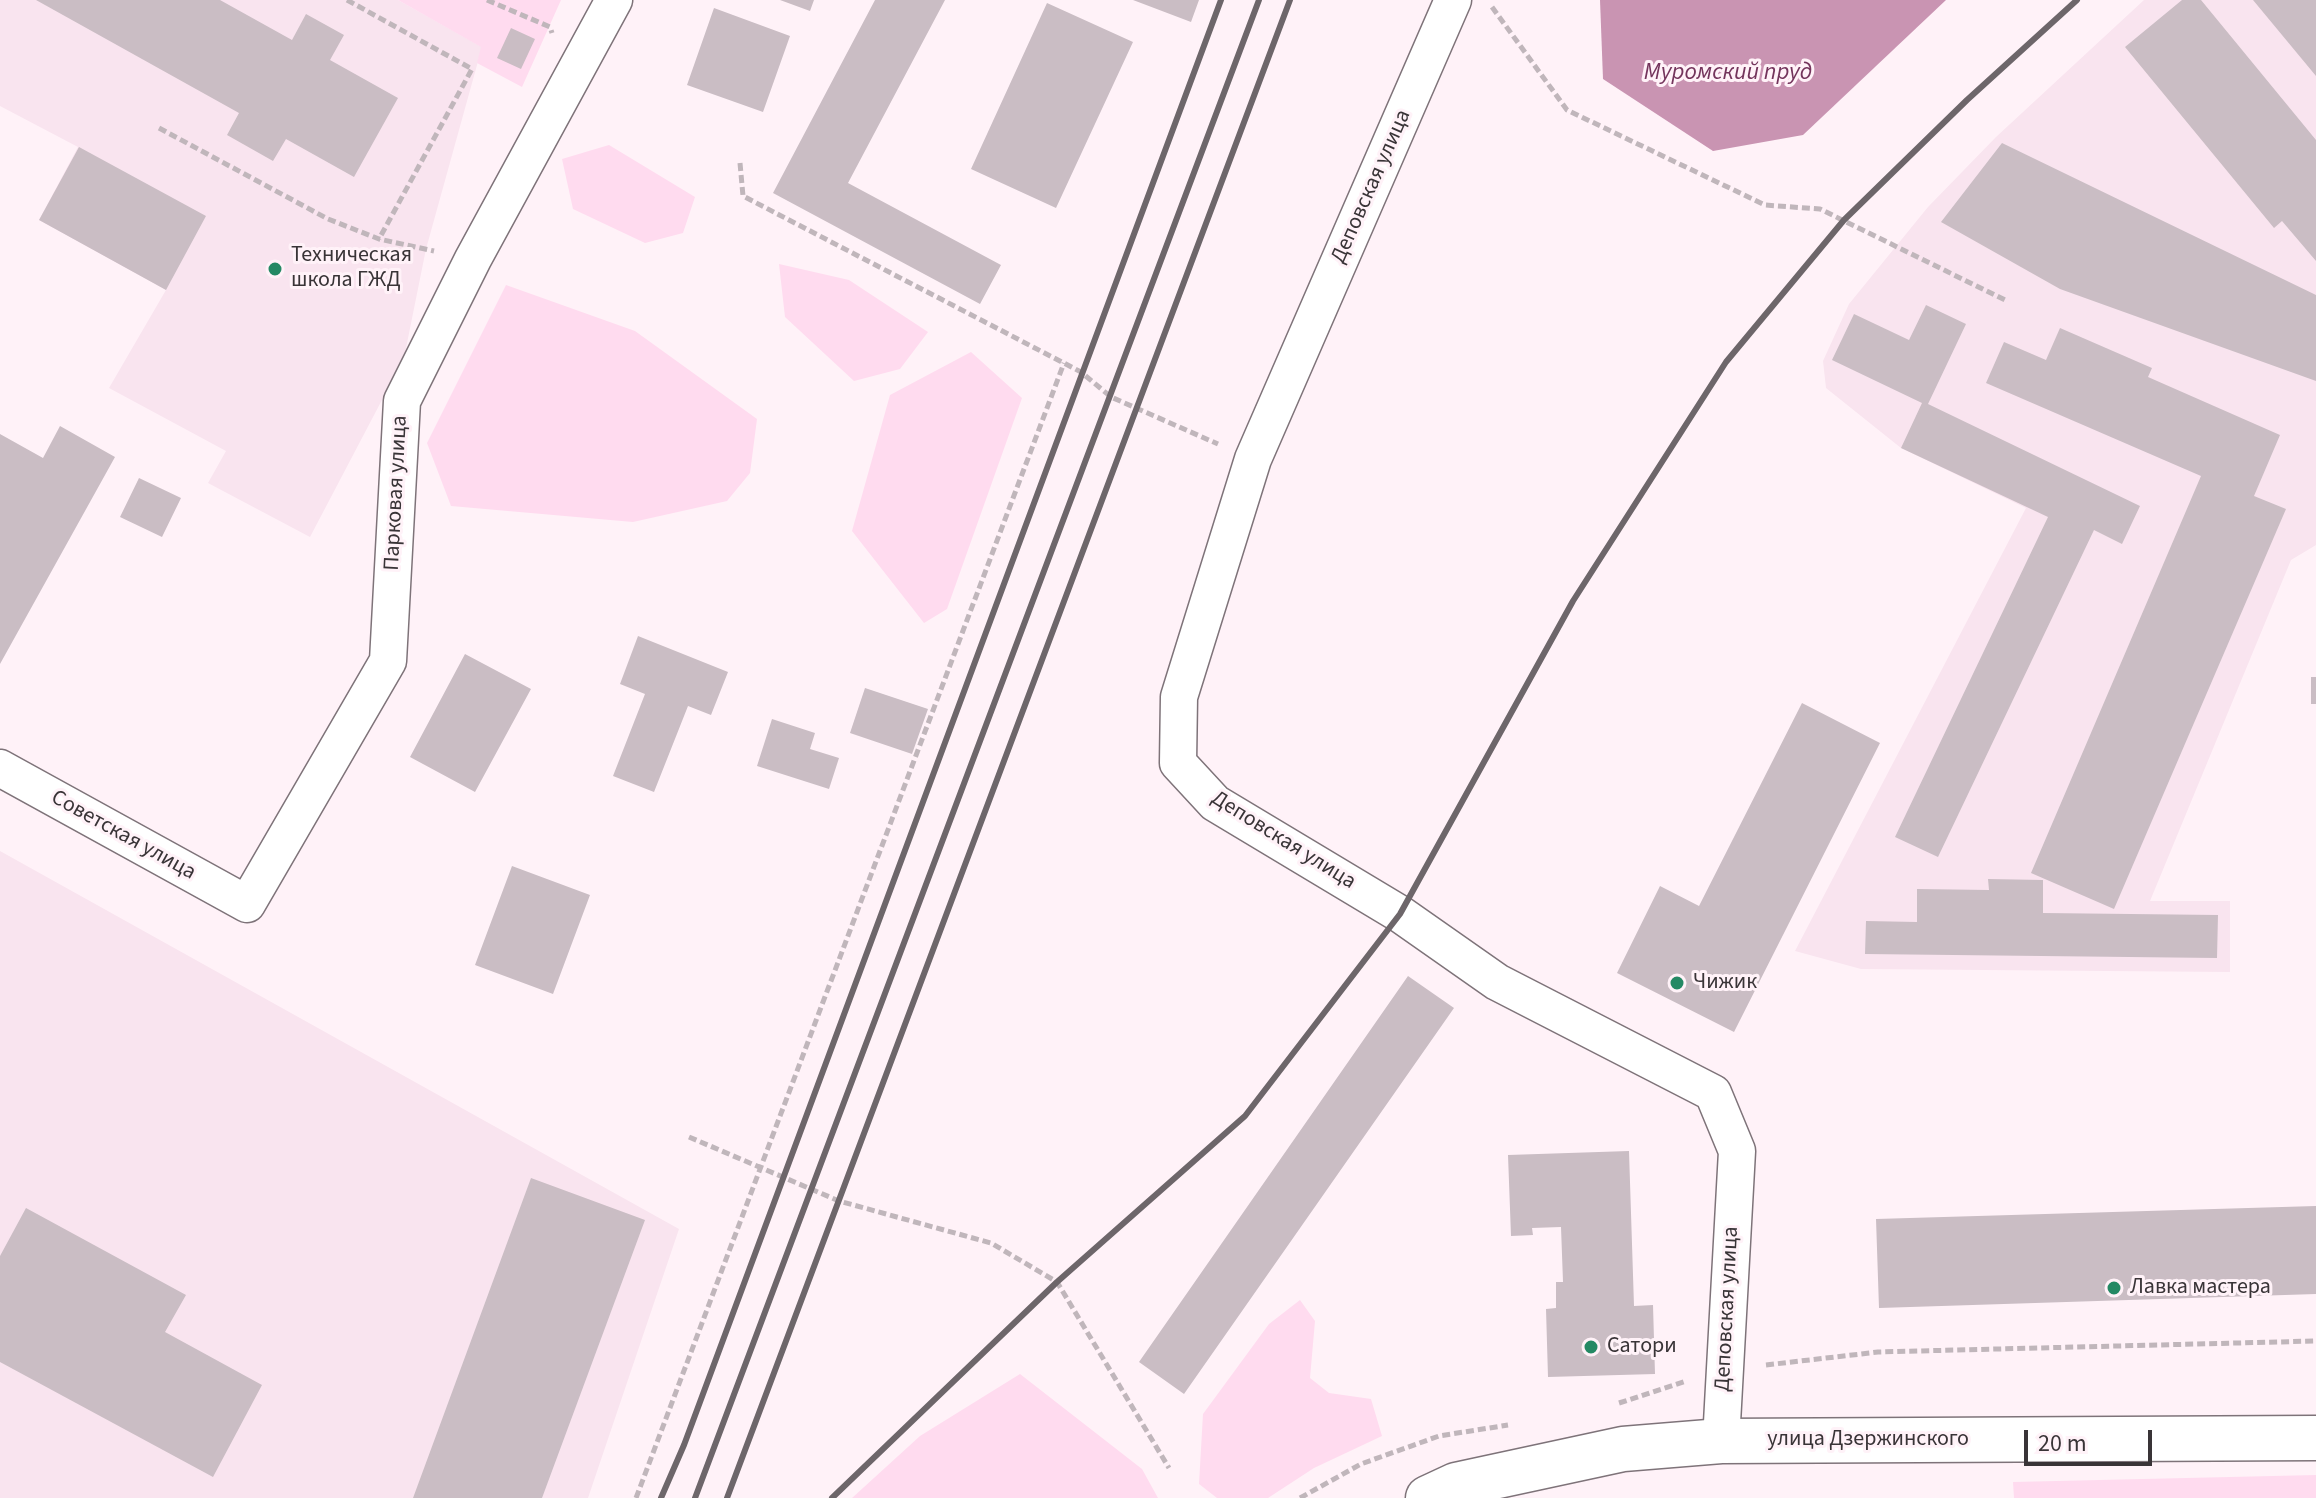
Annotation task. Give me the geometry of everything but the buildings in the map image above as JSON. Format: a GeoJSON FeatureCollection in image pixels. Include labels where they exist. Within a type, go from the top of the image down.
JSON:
{"type":"FeatureCollection","features":[{"type":"Feature","properties":{"kind":"street","name":"Парковая улица"},"geometry":{"type":"LineString","coordinates":[[247,904],[388,661],[402,401],[473,259],[614,0]]}},
{"type":"Feature","properties":{"kind":"street","name":"Деповская улица"},"geometry":{"type":"LineString","coordinates":[[1453,0],[1253,459],[1179,697],[1178,763],[1215,803],[1400,914],[1497,982],[1713,1093],[1737,1151],[1721,1441]]}},
{"type":"Feature","properties":{"kind":"street","name":"Советская улица"},"geometry":{"type":"LineString","coordinates":[[0,768],[247,904]]}},
{"type":"Feature","properties":{"kind":"street","name":"улица Дзержинского"},"geometry":{"type":"LineString","coordinates":[[1428,1498],[1456,1485],[1623,1449],[1721,1441],[2316,1438]]}},
{"type":"Feature","properties":{"kind":"path"},"geometry":{"type":"LineString","coordinates":[[347,0],[472,69],[379,239]]}},
{"type":"Feature","properties":{"kind":"path"},"geometry":{"type":"LineString","coordinates":[[487,0],[550,27],[568,82]]}},
{"type":"Feature","properties":{"kind":"path"},"geometry":{"type":"LineString","coordinates":[[1486,0],[1567,110],[1765,205],[1820,209],[2007,301]]}},
{"type":"Feature","properties":{"kind":"path"},"geometry":{"type":"LineString","coordinates":[[159,128],[328,219],[379,239],[473,259]]}},
{"type":"Feature","properties":{"kind":"path"},"geometry":{"type":"LineString","coordinates":[[740,163],[743,196],[1064,363],[1111,397],[1253,459]]}},
{"type":"Feature","properties":{"kind":"path"},"geometry":{"type":"LineString","coordinates":[[636,1498],[1064,363]]}},
{"type":"Feature","properties":{"kind":"path"},"geometry":{"type":"LineString","coordinates":[[689,1137],[839,1201],[991,1243],[1057,1282],[1169,1468]]}},
{"type":"Feature","properties":{"kind":"path"},"geometry":{"type":"LineString","coordinates":[[1606,1407],[1725,1369],[1878,1352],[2316,1341]]}},
{"type":"Feature","properties":{"kind":"path"},"geometry":{"type":"LineString","coordinates":[[1300,1498],[1361,1464],[1439,1436],[1515,1424]]}},
{"type":"Feature","properties":{"kind":"shaded area","name":"Техническая школа ГЖД"},"geometry":{"type":"Polygon","coordinates":[[[0,0],[398,0],[482,47],[426,249],[404,358],[310,537],[208,483],[226,451],[109,388],[166,290],[39,220],[78,147],[0,106],[0,0]]]}},
{"type":"Feature","properties":{"kind":"shaded area"},"geometry":{"type":"Polygon","coordinates":[[[398,0],[561,0],[522,87],[477,63],[481,47],[398,0]]]}},
{"type":"Feature","properties":{"kind":"shaded area"},"geometry":{"type":"Polygon","coordinates":[[[2144,0],[2316,0],[2316,545],[2291,560],[2150,901],[2230,901],[2230,972],[1861,969],[1795,951],[2026,508],[1901,448],[1826,388],[1823,361],[1849,304],[1928,207],[1996,137],[2144,0]]]}},
{"type":"Feature","properties":{"kind":"shaded area"},"geometry":{"type":"Polygon","coordinates":[[[609,145],[695,197],[683,233],[645,243],[573,209],[562,159],[609,145]]]}},
{"type":"Feature","properties":{"kind":"shaded area"},"geometry":{"type":"Polygon","coordinates":[[[779,264],[849,280],[928,332],[900,369],[854,381],[785,317],[779,264]]]}},
{"type":"Feature","properties":{"kind":"shaded area"},"geometry":{"type":"Polygon","coordinates":[[[506,285],[635,331],[757,419],[750,473],[727,501],[633,522],[451,506],[427,443],[506,285]]]}},
{"type":"Feature","properties":{"kind":"shaded area"},"geometry":{"type":"Polygon","coordinates":[[[971,352],[1022,398],[947,609],[924,623],[852,531],[890,395],[971,352]]]}},
{"type":"Feature","properties":{"kind":"shaded area"},"geometry":{"type":"Polygon","coordinates":[[[0,851],[679,1229],[588,1498],[0,1498],[0,851]]]}},
{"type":"Feature","properties":{"kind":"shaded area"},"geometry":{"type":"Polygon","coordinates":[[[1300,1300],[1315,1321],[1310,1378],[1329,1393],[1371,1399],[1382,1436],[1314,1468],[1268,1498],[1217,1498],[1199,1484],[1203,1414],[1269,1324],[1300,1300]]]}},
{"type":"Feature","properties":{"kind":"shaded area"},"geometry":{"type":"Polygon","coordinates":[[[1020,1374],[1142,1469],[1158,1498],[852,1498],[920,1436],[1020,1374]]]}},
{"type":"Feature","properties":{"kind":"shaded area"},"geometry":{"type":"Polygon","coordinates":[[[2316,1475],[2316,1498],[2014,1498],[2013,1482],[2316,1475]]]}},
{"type":"Feature","properties":{"kind":"water","name":"Муромский пруд"},"geometry":{"type":"Polygon","coordinates":[[[1600,0],[1946,0],[1803,135],[1713,151],[1603,79],[1600,0]]]}},
{"type":"Feature","properties":{"kind":"railway"},"geometry":{"type":"LineString","coordinates":[[661,1498],[684,1445],[1221,0]]}},
{"type":"Feature","properties":{"kind":"railway"},"geometry":{"type":"LineString","coordinates":[[695,1498],[1259,0]]}},
{"type":"Feature","properties":{"kind":"railway"},"geometry":{"type":"LineString","coordinates":[[727,1498],[1290,0]]}},
{"type":"Feature","properties":{"kind":"railway"},"geometry":{"type":"LineString","coordinates":[[832,1498],[1057,1282],[1245,1116],[1400,914],[1573,601],[1726,362],[1844,220],[1967,100],[2077,0]]}},
{"type":"Feature","properties":{"kind":"place","name":"Техническая школа ГЖД"},"geometry":{"type":"Point","coordinates":[275,269]}},
{"type":"Feature","properties":{"kind":"place","name":"Чижик"},"geometry":{"type":"Point","coordinates":[1677,983]}},
{"type":"Feature","properties":{"kind":"place","name":"Лавка мастера"},"geometry":{"type":"Point","coordinates":[2114,1288]}},
{"type":"Feature","properties":{"kind":"place","name":"Сатори"},"geometry":{"type":"Point","coordinates":[1591,1347]}}]}
